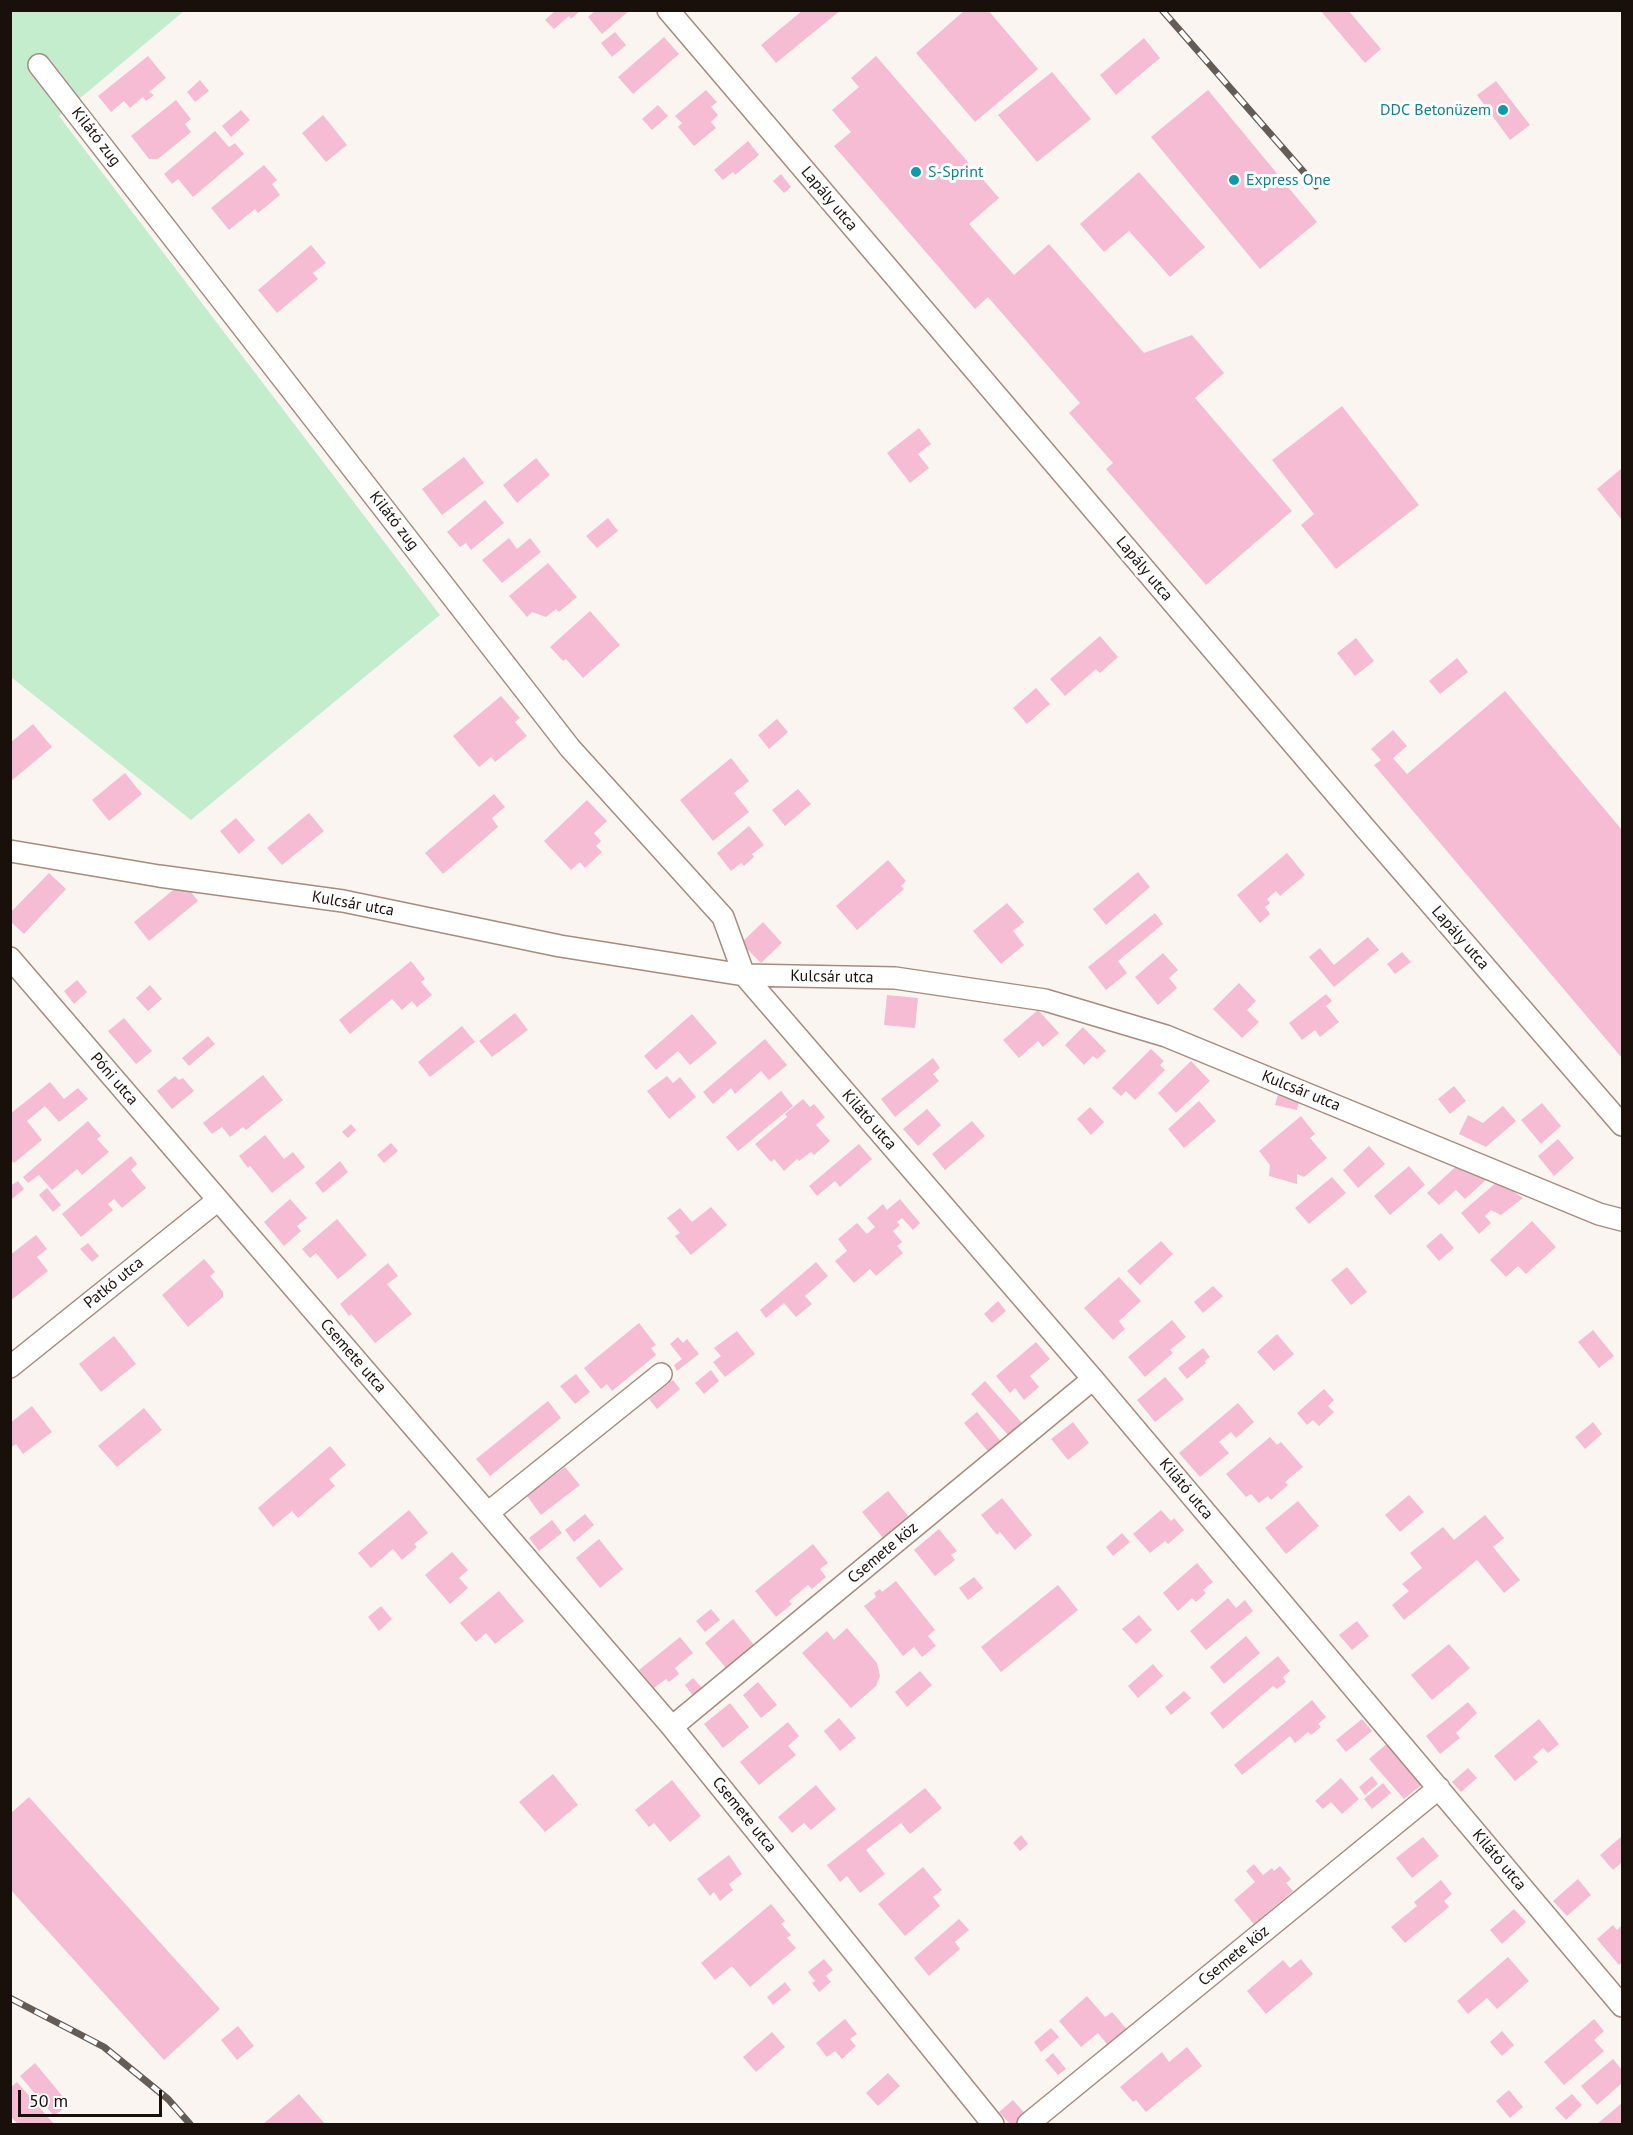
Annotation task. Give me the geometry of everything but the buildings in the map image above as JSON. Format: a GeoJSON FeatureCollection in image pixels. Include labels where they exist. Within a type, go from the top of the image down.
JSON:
{"type":"FeatureCollection","features":[{"type":"Feature","properties":{"kind":"street","name":"Lapály utca"},"geometry":{"type":"LineString","coordinates":[[668,10],[1365,828],[1623,1125]]}},
{"type":"Feature","properties":{"kind":"street","name":"Kilátó zug"},"geometry":{"type":"LineString","coordinates":[[39,65],[570,748],[723,917],[744,975]]}},
{"type":"Feature","properties":{"kind":"street","name":"Kulcsár utca"},"geometry":{"type":"LineString","coordinates":[[10,851],[159,876],[343,901],[560,946],[744,975],[895,978],[1045,1000],[1166,1036],[1599,1214],[1623,1220]]}},
{"type":"Feature","properties":{"kind":"street","name":"Póni utca"},"geometry":{"type":"LineString","coordinates":[[10,958],[218,1200]]}},
{"type":"Feature","properties":{"kind":"street","name":"Kilátó utca"},"geometry":{"type":"LineString","coordinates":[[744,975],[1093,1379],[1623,2006]]}},
{"type":"Feature","properties":{"kind":"street","name":"Patkó utca"},"geometry":{"type":"LineString","coordinates":[[10,1367],[218,1200]]}},
{"type":"Feature","properties":{"kind":"street","name":"Csemete utca"},"geometry":{"type":"LineString","coordinates":[[218,1200],[672,1726],[993,2124]]}},
{"type":"Feature","properties":{"kind":"street"},"geometry":{"type":"LineString","coordinates":[[489,1512],[661,1374]]}},
{"type":"Feature","properties":{"kind":"street","name":"Csemete köz"},"geometry":{"type":"LineString","coordinates":[[672,1726],[1093,1379]]}},
{"type":"Feature","properties":{"kind":"street","name":"Csemete köz"},"geometry":{"type":"LineString","coordinates":[[1028,2124],[1439,1788]]}},
{"type":"Feature","properties":{"kind":"green space"},"geometry":{"type":"Polygon","coordinates":[[[10,11],[184,11],[59,116],[440,615],[191,820],[11,677],[10,11]]]}},
{"type":"Feature","properties":{"kind":"railway"},"geometry":{"type":"LineString","coordinates":[[1162,10],[1316,186]]}},
{"type":"Feature","properties":{"kind":"railway"},"geometry":{"type":"LineString","coordinates":[[10,1998],[104,2047],[168,2099],[190,2124]]}},
{"type":"Feature","properties":{"kind":"place","name":"DDC Betonüzem"},"geometry":{"type":"Point","coordinates":[1503,110]}},
{"type":"Feature","properties":{"kind":"place","name":"S-Sprint"},"geometry":{"type":"Point","coordinates":[916,172]}},
{"type":"Feature","properties":{"kind":"place","name":"Express One"},"geometry":{"type":"Point","coordinates":[1234,180]}}]}
